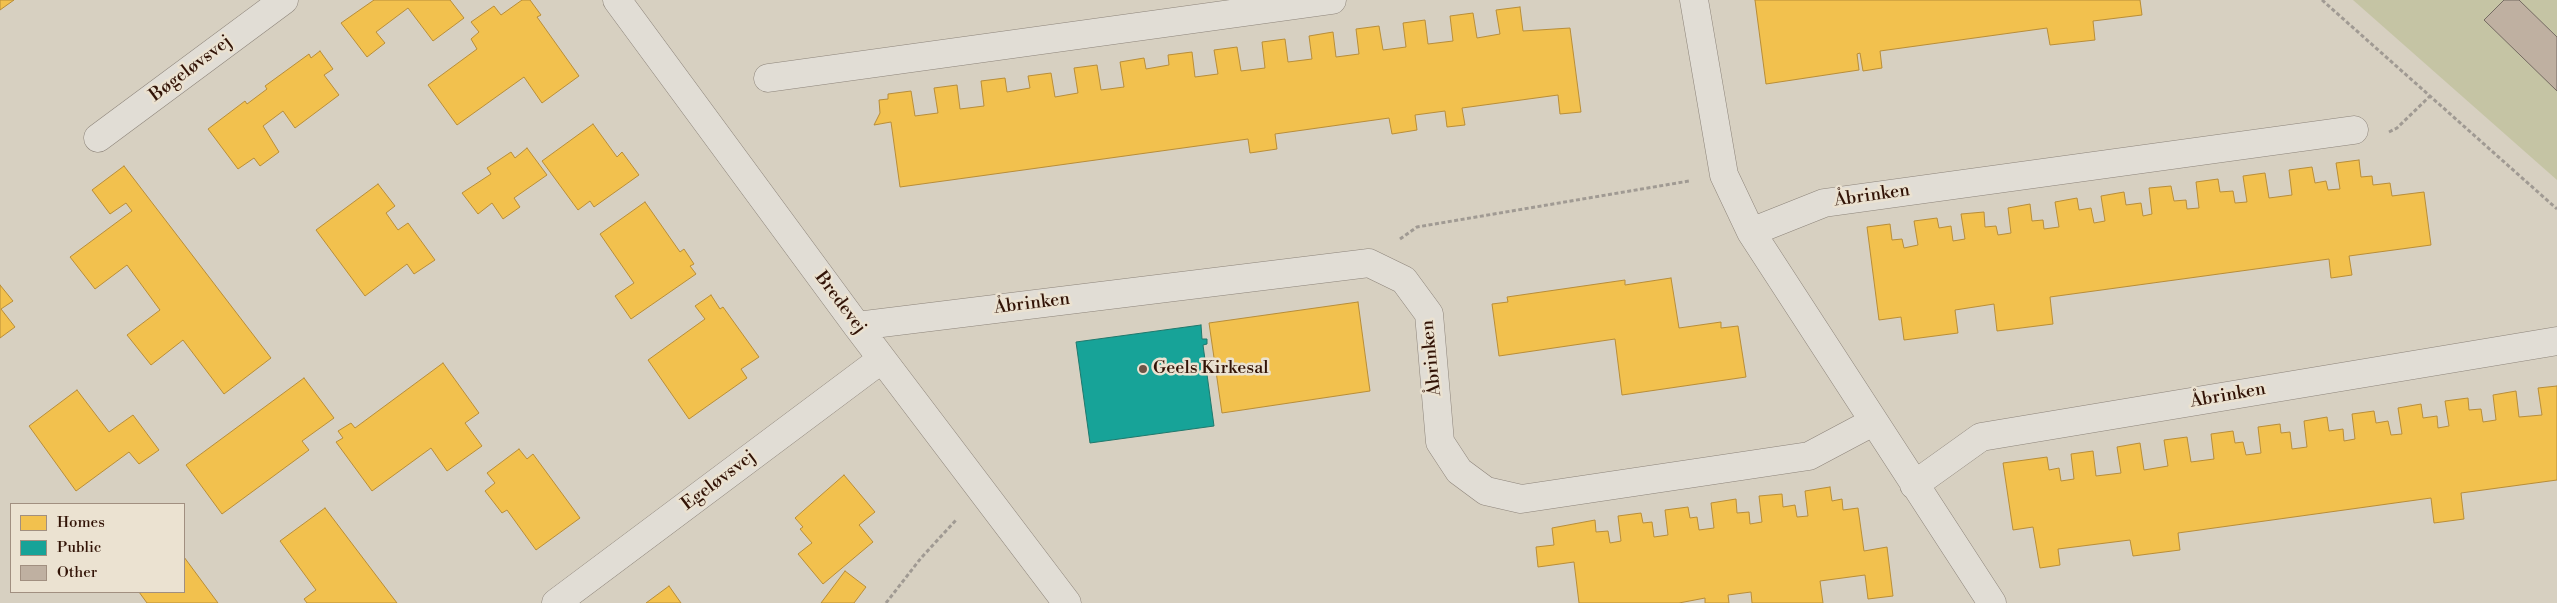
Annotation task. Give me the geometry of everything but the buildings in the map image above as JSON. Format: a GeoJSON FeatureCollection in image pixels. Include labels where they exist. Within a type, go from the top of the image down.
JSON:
{"type":"FeatureCollection","features":[{"type":"Feature","properties":{"kind":"street","name":"Bøgeløvsvej"},"geometry":{"type":"LineString","coordinates":[[98,138],[284,0]]}},
{"type":"Feature","properties":{"kind":"street","name":"Bredevej"},"geometry":{"type":"LineString","coordinates":[[617,0],[982,494],[1067,603]]}},
{"type":"Feature","properties":{"kind":"street"},"geometry":{"type":"LineString","coordinates":[[768,78],[1332,0]]}},
{"type":"Feature","properties":{"kind":"street"},"geometry":{"type":"LineString","coordinates":[[1694,0],[1724,175],[1751,232],[1914,486],[1992,603]]}},
{"type":"Feature","properties":{"kind":"street","name":"Åbrinken"},"geometry":{"type":"LineString","coordinates":[[1751,232],[1824,203],[2354,130]]}},
{"type":"Feature","properties":{"kind":"street","name":"Åbrinken"},"geometry":{"type":"LineString","coordinates":[[857,326],[1369,263],[1404,280],[1429,314],[1440,442],[1459,471],[1486,491],[1521,499],[1809,456],[1873,422]]}},
{"type":"Feature","properties":{"kind":"street","name":"Åbrinken"},"geometry":{"type":"LineString","coordinates":[[1914,486],[1981,437],[2557,341]]}},
{"type":"Feature","properties":{"kind":"street","name":"Egeløvsvej"},"geometry":{"type":"LineString","coordinates":[[556,603],[882,358]]}},
{"type":"Feature","properties":{"kind":"path"},"geometry":{"type":"LineString","coordinates":[[2322,0],[2557,209]]}},
{"type":"Feature","properties":{"kind":"path"},"geometry":{"type":"LineString","coordinates":[[2354,130],[2366,142],[2397,128],[2430,96]]}},
{"type":"Feature","properties":{"kind":"path"},"geometry":{"type":"LineString","coordinates":[[1369,263],[1416,227],[1724,175]]}},
{"type":"Feature","properties":{"kind":"path"},"geometry":{"type":"LineString","coordinates":[[886,603],[921,558],[982,494]]}},
{"type":"Feature","properties":{"kind":"green space"},"geometry":{"type":"Polygon","coordinates":[[[2353,0],[2557,0],[2557,180],[2353,0]]]}},
{"type":"Feature","properties":{"kind":"place","name":"Geels Kirkesal"},"geometry":{"type":"Point","coordinates":[1143,369]}}]}
